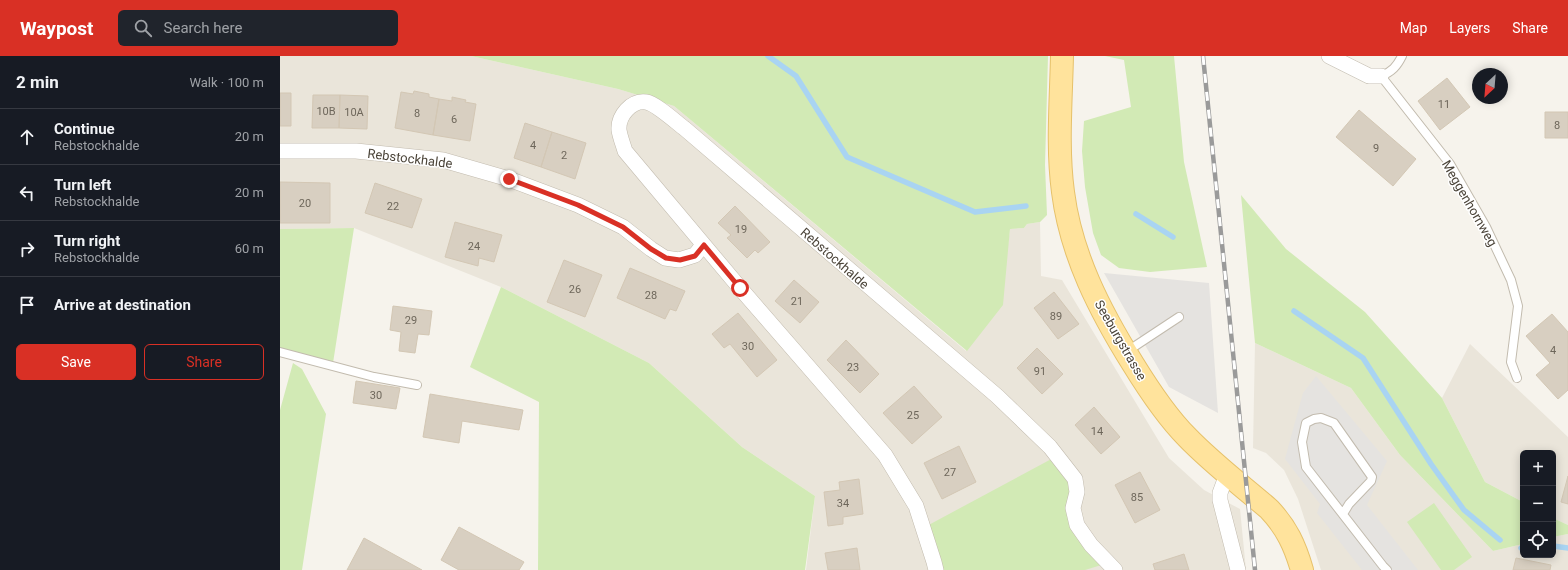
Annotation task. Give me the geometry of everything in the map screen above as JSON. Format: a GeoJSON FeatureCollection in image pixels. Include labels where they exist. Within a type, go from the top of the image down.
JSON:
{"type":"FeatureCollection","features":[{"type":"Feature","properties":{"kind":"main road","name":"Seeburgstrasse"},"geometry":{"type":"LineString","coordinates":[[1062,56],[1061,148],[1063,191],[1071,233],[1081,265],[1126,352],[1163,409],[1186,437],[1269,509],[1278,519],[1295,547],[1302,570]]}},
{"type":"Feature","properties":{"kind":"street"},"geometry":{"type":"LineString","coordinates":[[1329,56],[1369,76],[1381,76]]}},
{"type":"Feature","properties":{"kind":"street","name":"Rebstockhalde"},"geometry":{"type":"LineString","coordinates":[[936,570],[916,506],[885,455],[625,151],[619,129],[622,114],[633,105],[646,102],[659,109],[684,128],[997,396],[1050,447],[1075,480],[1077,492],[1073,508],[1077,525],[1091,545],[1115,570]]}},
{"type":"Feature","properties":{"kind":"street","name":"Rebstockhalde"},"geometry":{"type":"LineString","coordinates":[[280,151],[356,151],[443,160],[509,179],[578,205],[623,227],[651,249],[666,258],[680,260],[695,256],[704,245]]}},
{"type":"Feature","properties":{"kind":"street"},"geometry":{"type":"LineString","coordinates":[[1227,474],[1220,493],[1220,500],[1238,570]]}},
{"type":"Feature","properties":{"kind":"lane"},"geometry":{"type":"LineString","coordinates":[[1381,76],[1390,72],[1398,64],[1402,56]]}},
{"type":"Feature","properties":{"kind":"lane","name":"Meggenhornweg"},"geometry":{"type":"LineString","coordinates":[[1381,76],[1450,164],[1486,227],[1511,280],[1518,306],[1511,362],[1517,378]]}},
{"type":"Feature","properties":{"kind":"lane"},"geometry":{"type":"LineString","coordinates":[[1126,352],[1179,316]]}},
{"type":"Feature","properties":{"kind":"lane"},"geometry":{"type":"LineString","coordinates":[[280,352],[374,377],[417,385]]}},
{"type":"Feature","properties":{"kind":"lane"},"geometry":{"type":"LineString","coordinates":[[1343,514],[1349,504],[1371,482],[1372,477],[1334,423],[1321,418],[1314,419],[1306,423],[1302,442],[1306,467],[1387,570]]}},
{"type":"Feature","properties":{"kind":"shaded area"},"geometry":{"type":"Polygon","coordinates":[[[280,56],[471,56],[618,89],[674,106],[966,351],[1007,253],[1010,229],[1024,228],[1027,224],[1040,222],[1041,276],[1062,280],[1169,458],[1204,490],[1240,509],[1246,570],[806,570],[815,496],[742,447],[649,363],[501,287],[354,228],[280,229],[280,56]]]}},
{"type":"Feature","properties":{"kind":"shaded area"},"geometry":{"type":"Polygon","coordinates":[[[1104,273],[1209,283],[1218,413],[1169,387],[1104,273]]]}},
{"type":"Feature","properties":{"kind":"shaded area"},"geometry":{"type":"Polygon","coordinates":[[[1255,343],[1351,388],[1400,455],[1493,551],[1520,545],[1520,558],[1556,558],[1556,536],[1568,534],[1568,570],[1321,570],[1298,499],[1284,470],[1266,453],[1253,448],[1255,343]]]}},
{"type":"Feature","properties":{"kind":"shaded area"},"geometry":{"type":"Polygon","coordinates":[[[1470,344],[1568,437],[1568,525],[1556,519],[1556,450],[1520,450],[1520,500],[1485,482],[1442,398],[1470,344]]]}},
{"type":"Feature","properties":{"kind":"shaded area"},"geometry":{"type":"Polygon","coordinates":[[[1316,376],[1387,461],[1367,505],[1418,570],[1362,570],[1317,513],[1320,504],[1285,459],[1303,393],[1316,376]]]}},
{"type":"Feature","properties":{"kind":"green space"},"geometry":{"type":"Polygon","coordinates":[[[471,56],[1048,56],[1045,165],[1047,215],[1040,222],[1027,224],[1024,228],[1010,229],[1003,305],[967,351],[674,106],[618,89],[471,56]]]}},
{"type":"Feature","properties":{"kind":"green space"},"geometry":{"type":"Polygon","coordinates":[[[1105,56],[1174,56],[1184,162],[1207,267],[1150,272],[1119,268],[1101,255],[1093,233],[1085,187],[1082,151],[1084,121],[1131,107],[1124,60],[1105,56]]]}},
{"type":"Feature","properties":{"kind":"green space"},"geometry":{"type":"Polygon","coordinates":[[[1241,195],[1286,249],[1365,312],[1442,398],[1485,482],[1520,500],[1520,545],[1493,551],[1400,455],[1351,388],[1255,343],[1241,195]]]}},
{"type":"Feature","properties":{"kind":"green space"},"geometry":{"type":"Polygon","coordinates":[[[354,228],[333,363],[280,349],[280,229],[354,228]]]}},
{"type":"Feature","properties":{"kind":"green space"},"geometry":{"type":"Polygon","coordinates":[[[501,287],[649,363],[742,447],[815,496],[805,570],[538,570],[539,402],[470,367],[501,287]]]}},
{"type":"Feature","properties":{"kind":"green space"},"geometry":{"type":"Polygon","coordinates":[[[293,363],[302,369],[326,414],[302,570],[280,570],[280,410],[293,363]]]}},
{"type":"Feature","properties":{"kind":"green space"},"geometry":{"type":"Polygon","coordinates":[[[1057,456],[1075,479],[1073,508],[1108,563],[1085,570],[936,570],[923,528],[1057,456]]]}},
{"type":"Feature","properties":{"kind":"green space"},"geometry":{"type":"Polygon","coordinates":[[[1434,503],[1472,557],[1454,570],[1441,570],[1407,522],[1434,503]]]}},
{"type":"Feature","properties":{"kind":"green space"},"geometry":{"type":"Polygon","coordinates":[[[1556,519],[1568,525],[1568,534],[1556,536],[1556,519]]]}},
{"type":"Feature","properties":{"kind":"building"},"geometry":{"type":"Polygon","coordinates":[[[1447,78],[1470,107],[1440,130],[1418,101],[1447,78]]]}},
{"type":"Feature","properties":{"kind":"building"},"geometry":{"type":"Polygon","coordinates":[[[414,91],[429,94],[429,97],[439,99],[433,135],[395,128],[401,92],[413,94],[414,91]]]}},
{"type":"Feature","properties":{"kind":"building"},"geometry":{"type":"Polygon","coordinates":[[[280,93],[291,93],[291,126],[280,126],[280,93]]]}},
{"type":"Feature","properties":{"kind":"building"},"geometry":{"type":"Polygon","coordinates":[[[313,95],[340,95],[339,128],[312,128],[313,95]]]}},
{"type":"Feature","properties":{"kind":"building"},"geometry":{"type":"Polygon","coordinates":[[[340,95],[368,96],[367,129],[339,128],[340,95]]]}},
{"type":"Feature","properties":{"kind":"building"},"geometry":{"type":"Polygon","coordinates":[[[452,97],[476,104],[470,141],[433,135],[439,99],[452,101],[452,97]]]}},
{"type":"Feature","properties":{"kind":"building"},"geometry":{"type":"Polygon","coordinates":[[[1359,110],[1416,159],[1393,186],[1336,137],[1359,110]]]}},
{"type":"Feature","properties":{"kind":"building"},"geometry":{"type":"Polygon","coordinates":[[[1545,112],[1568,112],[1568,138],[1545,138],[1545,112]]]}},
{"type":"Feature","properties":{"kind":"building"},"geometry":{"type":"Polygon","coordinates":[[[525,123],[552,132],[541,167],[514,158],[525,123]]]}},
{"type":"Feature","properties":{"kind":"building"},"geometry":{"type":"Polygon","coordinates":[[[552,132],[586,143],[575,179],[541,167],[552,132]]]}},
{"type":"Feature","properties":{"kind":"building"},"geometry":{"type":"Polygon","coordinates":[[[280,182],[330,183],[330,223],[280,223],[280,182]]]}},
{"type":"Feature","properties":{"kind":"building"},"geometry":{"type":"Polygon","coordinates":[[[375,183],[422,199],[412,228],[365,213],[375,183]]]}},
{"type":"Feature","properties":{"kind":"building"},"geometry":{"type":"Polygon","coordinates":[[[735,206],[770,242],[758,253],[755,250],[747,258],[727,238],[731,235],[718,223],[735,206]]]}},
{"type":"Feature","properties":{"kind":"building"},"geometry":{"type":"Polygon","coordinates":[[[455,222],[502,235],[494,262],[479,258],[478,266],[445,257],[455,222]]]}},
{"type":"Feature","properties":{"kind":"building"},"geometry":{"type":"Polygon","coordinates":[[[564,260],[602,275],[585,317],[547,302],[564,260]]]}},
{"type":"Feature","properties":{"kind":"building"},"geometry":{"type":"Polygon","coordinates":[[[630,268],[685,291],[676,311],[670,309],[665,319],[617,298],[630,268]]]}},
{"type":"Feature","properties":{"kind":"building"},"geometry":{"type":"Polygon","coordinates":[[[794,280],[819,302],[800,323],[775,301],[794,280]]]}},
{"type":"Feature","properties":{"kind":"building"},"geometry":{"type":"Polygon","coordinates":[[[1054,292],[1079,324],[1058,339],[1034,308],[1054,292]]]}},
{"type":"Feature","properties":{"kind":"building"},"geometry":{"type":"Polygon","coordinates":[[[393,306],[432,311],[429,335],[418,334],[415,353],[399,351],[401,332],[390,330],[393,306]]]}},
{"type":"Feature","properties":{"kind":"building"},"geometry":{"type":"Polygon","coordinates":[[[738,313],[777,360],[757,377],[730,344],[724,348],[712,334],[738,313]]]}},
{"type":"Feature","properties":{"kind":"building"},"geometry":{"type":"Polygon","coordinates":[[[1552,314],[1568,332],[1568,390],[1558,399],[1536,375],[1550,363],[1526,336],[1552,314]]]}},
{"type":"Feature","properties":{"kind":"building"},"geometry":{"type":"Polygon","coordinates":[[[846,340],[879,374],[860,393],[827,360],[846,340]]]}},
{"type":"Feature","properties":{"kind":"building"},"geometry":{"type":"Polygon","coordinates":[[[1037,348],[1063,374],[1042,394],[1017,368],[1037,348]]]}},
{"type":"Feature","properties":{"kind":"building"},"geometry":{"type":"Polygon","coordinates":[[[356,381],[400,388],[396,409],[353,403],[356,381]]]}},
{"type":"Feature","properties":{"kind":"building"},"geometry":{"type":"Polygon","coordinates":[[[914,386],[942,417],[912,444],[883,413],[914,386]]]}},
{"type":"Feature","properties":{"kind":"building"},"geometry":{"type":"Polygon","coordinates":[[[430,394],[523,410],[519,430],[462,421],[459,443],[423,437],[430,394]]]}},
{"type":"Feature","properties":{"kind":"building"},"geometry":{"type":"Polygon","coordinates":[[[1094,407],[1120,437],[1101,454],[1075,425],[1094,407]]]}},
{"type":"Feature","properties":{"kind":"building"},"geometry":{"type":"Polygon","coordinates":[[[959,446],[976,482],[942,499],[924,463],[959,446]]]}},
{"type":"Feature","properties":{"kind":"building"},"geometry":{"type":"Polygon","coordinates":[[[1140,472],[1160,510],[1135,523],[1115,485],[1140,472]]]}},
{"type":"Feature","properties":{"kind":"building"},"geometry":{"type":"Polygon","coordinates":[[[1568,476],[1568,504],[1561,502],[1568,476]]]}},
{"type":"Feature","properties":{"kind":"building"},"geometry":{"type":"Polygon","coordinates":[[[859,479],[863,514],[843,517],[843,524],[828,526],[824,492],[840,490],[839,482],[859,479]]]}},
{"type":"Feature","properties":{"kind":"building"},"geometry":{"type":"Polygon","coordinates":[[[459,527],[524,562],[519,570],[459,570],[441,560],[459,527]]]}},
{"type":"Feature","properties":{"kind":"building"},"geometry":{"type":"Polygon","coordinates":[[[364,538],[422,570],[347,570],[364,538]]]}},
{"type":"Feature","properties":{"kind":"building"},"geometry":{"type":"Polygon","coordinates":[[[857,548],[860,570],[828,570],[825,553],[857,548]]]}},
{"type":"Feature","properties":{"kind":"building"},"geometry":{"type":"Polygon","coordinates":[[[1184,554],[1189,570],[1155,570],[1153,564],[1184,554]]]}},
{"type":"Feature","properties":{"kind":"building"},"geometry":{"type":"Polygon","coordinates":[[[1516,558],[1551,565],[1550,570],[1513,570],[1516,558]]]}},
{"type":"Feature","properties":{"kind":"waterway"},"geometry":{"type":"LineString","coordinates":[[768,56],[796,76],[847,157],[975,212],[1026,206]]}},
{"type":"Feature","properties":{"kind":"waterway"},"geometry":{"type":"LineString","coordinates":[[1136,214],[1173,237]]}},
{"type":"Feature","properties":{"kind":"waterway"},"geometry":{"type":"LineString","coordinates":[[1294,311],[1363,358],[1431,464],[1464,510],[1500,540]]}},
{"type":"Feature","properties":{"kind":"waterway"},"geometry":{"type":"LineString","coordinates":[[1556,546],[1568,548]]}},
{"type":"Feature","properties":{"kind":"railway"},"geometry":{"type":"LineString","coordinates":[[1203,56],[1255,570]]}},
{"type":"Feature","properties":{"kind":"route"},"geometry":{"type":"LineString","coordinates":[[509,179],[578,205],[623,227],[651,249],[666,258],[680,260],[695,256],[704,245],[740,288]]}}]}
